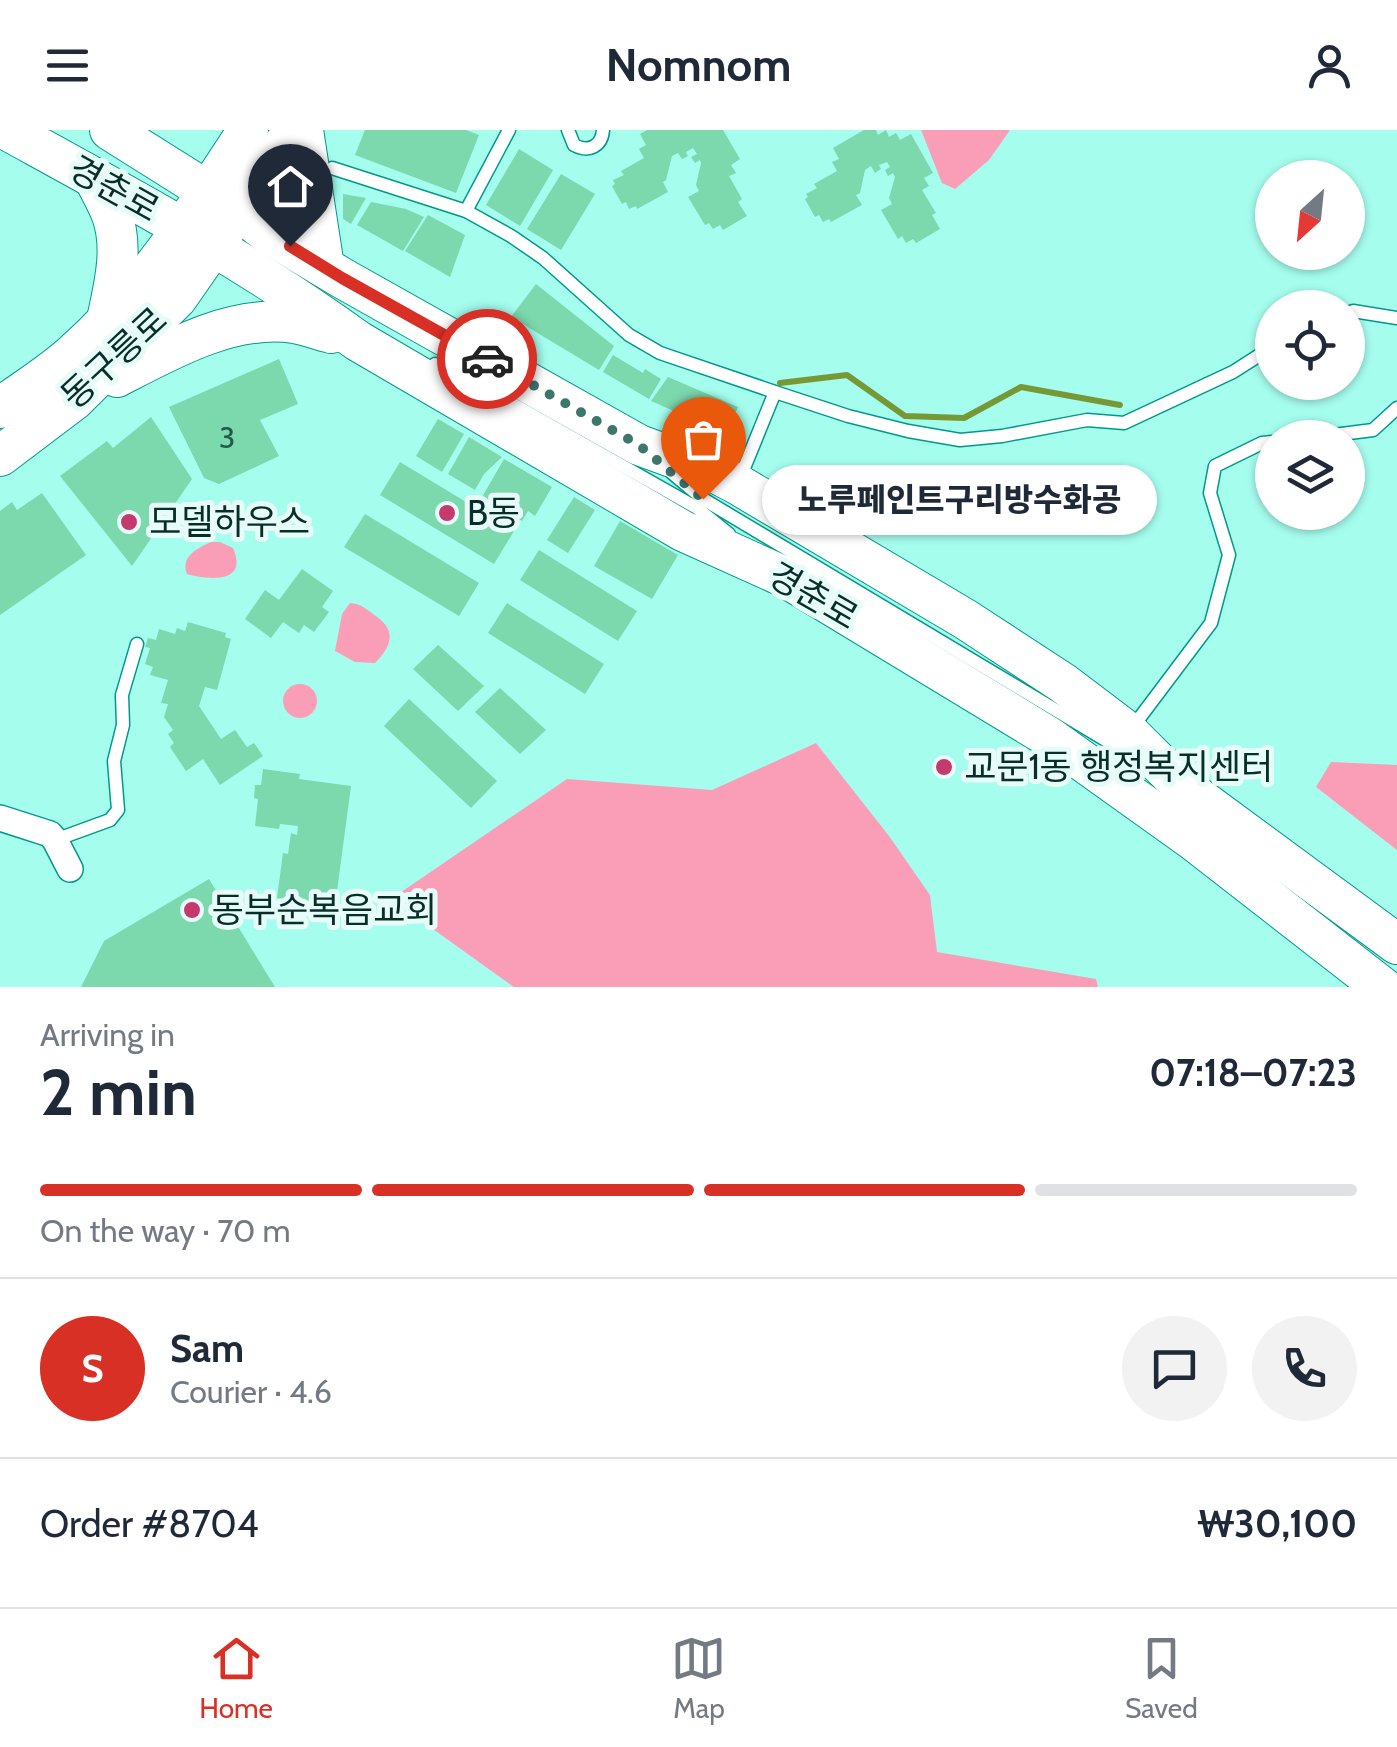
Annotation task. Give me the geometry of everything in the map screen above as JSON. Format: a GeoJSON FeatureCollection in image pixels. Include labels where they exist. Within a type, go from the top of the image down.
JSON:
{"type":"FeatureCollection","features":[{"type":"Feature","properties":{"kind":"main road","name":"경춘로"},"geometry":{"type":"LineString","coordinates":[[7,130],[200,237],[357,334],[606,498],[785,577],[1049,737],[1193,840],[1382,987]]}},
{"type":"Feature","properties":{"kind":"main road","name":"경춘로"},"geometry":{"type":"LineString","coordinates":[[110,130],[324,267],[639,445],[737,484],[965,619],[1063,683],[1128,733],[1181,785],[1397,944]]}},
{"type":"Feature","properties":{"kind":"main road"},"geometry":{"type":"LineString","coordinates":[[223,201],[248,130]]}},
{"type":"Feature","properties":{"kind":"main road"},"geometry":{"type":"LineString","coordinates":[[200,237],[223,201],[294,130]]}},
{"type":"Feature","properties":{"kind":"main road"},"geometry":{"type":"LineString","coordinates":[[303,130],[324,267]]}},
{"type":"Feature","properties":{"kind":"main road"},"geometry":{"type":"LineString","coordinates":[[94,178],[118,238],[107,320]]}},
{"type":"Feature","properties":{"kind":"main road","name":"동구릉로"},"geometry":{"type":"LineString","coordinates":[[7,392],[73,355],[140,285],[200,237]]}},
{"type":"Feature","properties":{"kind":"main road","name":"동구릉로"},"geometry":{"type":"LineString","coordinates":[[0,456],[74,400],[177,298],[200,237]]}},
{"type":"Feature","properties":{"kind":"main road"},"geometry":{"type":"LineString","coordinates":[[74,400],[178,344],[221,330],[293,322],[357,334]]}},
{"type":"Feature","properties":{"kind":"street"},"geometry":{"type":"LineString","coordinates":[[0,818],[44,831],[55,840],[70,869]]}},
{"type":"Feature","properties":{"kind":"lane"},"geometry":{"type":"LineString","coordinates":[[466,211],[509,130]]}},
{"type":"Feature","properties":{"kind":"lane"},"geometry":{"type":"LineString","coordinates":[[568,130],[574,145],[585,149],[596,146],[604,130]]}},
{"type":"Feature","properties":{"kind":"lane"},"geometry":{"type":"LineString","coordinates":[[332,168],[466,211],[511,236],[543,258],[630,334],[660,353],[848,416],[908,431],[960,440],[1087,420],[1124,422],[1255,358]]}},
{"type":"Feature","properties":{"kind":"lane"},"geometry":{"type":"LineString","coordinates":[[1365,313],[1397,318]]}},
{"type":"Feature","properties":{"kind":"lane"},"geometry":{"type":"LineString","coordinates":[[420,357],[490,391],[697,508],[785,577]]}},
{"type":"Feature","properties":{"kind":"lane"},"geometry":{"type":"LineString","coordinates":[[737,484],[775,392]]}},
{"type":"Feature","properties":{"kind":"lane"},"geometry":{"type":"LineString","coordinates":[[1365,431],[1373,430],[1397,408]]}},
{"type":"Feature","properties":{"kind":"lane"},"geometry":{"type":"LineString","coordinates":[[639,445],[703,499],[1181,785]]}},
{"type":"Feature","properties":{"kind":"lane"},"geometry":{"type":"LineString","coordinates":[[1128,733],[1212,623],[1229,556],[1210,493],[1215,466],[1255,446]]}},
{"type":"Feature","properties":{"kind":"lane"},"geometry":{"type":"LineString","coordinates":[[55,840],[110,820],[118,810],[114,761],[123,724],[122,695],[137,644]]}},
{"type":"Feature","properties":{"kind":"shaded area"},"geometry":{"type":"Polygon","coordinates":[[[921,130],[1010,130],[989,160],[955,189],[942,183],[921,130]]]}},
{"type":"Feature","properties":{"kind":"shaded area"},"geometry":{"type":"Polygon","coordinates":[[[211,542],[233,548],[236,568],[224,577],[187,574],[188,558],[211,542]]]}},
{"type":"Feature","properties":{"kind":"shaded area"},"geometry":{"type":"Polygon","coordinates":[[[350,603],[368,610],[389,631],[389,643],[375,663],[355,662],[335,651],[342,614],[350,603]]]}},
{"type":"Feature","properties":{"kind":"shaded area"},"geometry":{"type":"Polygon","coordinates":[[[300,684],[312,689],[317,701],[312,713],[300,718],[288,713],[283,701],[288,689],[300,684]]]}},
{"type":"Feature","properties":{"kind":"shaded area"},"geometry":{"type":"Polygon","coordinates":[[[816,743],[930,895],[937,952],[1096,979],[1098,987],[514,987],[391,899],[567,779],[712,790],[816,743]]]}},
{"type":"Feature","properties":{"kind":"shaded area"},"geometry":{"type":"Polygon","coordinates":[[[1331,762],[1397,765],[1397,850],[1316,787],[1331,762]]]}},
{"type":"Feature","properties":{"kind":"building"},"geometry":{"type":"Polygon","coordinates":[[[365,130],[466,130],[479,135],[456,193],[355,155],[365,130]]]}},
{"type":"Feature","properties":{"kind":"building"},"geometry":{"type":"Polygon","coordinates":[[[647,130],[723,130],[740,159],[731,165],[736,173],[729,176],[747,216],[723,230],[720,225],[713,229],[709,223],[705,225],[688,197],[699,191],[696,185],[701,163],[695,163],[691,157],[697,154],[693,148],[682,159],[678,153],[672,156],[663,182],[668,192],[637,209],[629,209],[626,202],[622,204],[612,186],[613,180],[644,158],[639,149],[646,145],[640,134],[647,130]]]}},
{"type":"Feature","properties":{"kind":"building"},"geometry":{"type":"Polygon","coordinates":[[[864,130],[876,130],[878,135],[886,130],[889,137],[896,133],[900,140],[911,134],[933,173],[924,178],[929,186],[922,190],[936,213],[932,215],[940,229],[916,243],[913,239],[906,243],[902,236],[898,239],[881,210],[892,204],[889,198],[895,177],[893,173],[888,176],[887,162],[879,165],[881,169],[875,173],[871,166],[865,170],[860,193],[856,195],[862,205],[831,222],[823,222],[819,215],[815,217],[806,194],[817,188],[814,184],[837,171],[832,162],[839,159],[833,148],[864,130]]]}},
{"type":"Feature","properties":{"kind":"building"},"geometry":{"type":"Polygon","coordinates":[[[519,149],[553,170],[520,226],[486,205],[519,149]]]}},
{"type":"Feature","properties":{"kind":"building"},"geometry":{"type":"Polygon","coordinates":[[[561,174],[595,194],[561,250],[527,229],[561,174]]]}},
{"type":"Feature","properties":{"kind":"building"},"geometry":{"type":"Polygon","coordinates":[[[343,194],[366,198],[351,224],[343,219],[343,194]]]}},
{"type":"Feature","properties":{"kind":"building"},"geometry":{"type":"Polygon","coordinates":[[[371,202],[424,217],[403,251],[357,225],[371,202]]]}},
{"type":"Feature","properties":{"kind":"building"},"geometry":{"type":"Polygon","coordinates":[[[428,215],[465,235],[450,277],[405,251],[428,215]]]}},
{"type":"Feature","properties":{"kind":"building"},"geometry":{"type":"Polygon","coordinates":[[[536,284],[614,346],[599,370],[511,317],[536,284]]]}},
{"type":"Feature","properties":{"kind":"building"},"geometry":{"type":"Polygon","coordinates":[[[613,355],[661,379],[649,399],[603,372],[613,355]]]}},
{"type":"Feature","properties":{"kind":"building"},"geometry":{"type":"Polygon","coordinates":[[[279,359],[298,404],[260,420],[279,456],[219,484],[204,478],[169,407],[279,359]]]}},
{"type":"Feature","properties":{"kind":"building"},"geometry":{"type":"Polygon","coordinates":[[[668,377],[738,407],[723,440],[689,423],[690,418],[651,401],[668,377]]]}},
{"type":"Feature","properties":{"kind":"building","name":"모델하우스"},"geometry":{"type":"Polygon","coordinates":[[[151,417],[192,479],[132,566],[60,476],[107,441],[113,448],[151,417]]]}},
{"type":"Feature","properties":{"kind":"building"},"geometry":{"type":"Polygon","coordinates":[[[438,419],[464,434],[442,472],[416,456],[438,419]]]}},
{"type":"Feature","properties":{"kind":"building"},"geometry":{"type":"Polygon","coordinates":[[[469,437],[502,457],[484,474],[475,490],[448,474],[469,437]]]}},
{"type":"Feature","properties":{"kind":"building"},"geometry":{"type":"Polygon","coordinates":[[[504,459],[552,487],[535,516],[528,511],[522,521],[482,497],[504,459]]]}},
{"type":"Feature","properties":{"kind":"building","name":"B동"},"geometry":{"type":"Polygon","coordinates":[[[400,462],[514,531],[494,564],[380,495],[400,462]]]}},
{"type":"Feature","properties":{"kind":"building","name":"모델하우스"},"geometry":{"type":"Polygon","coordinates":[[[42,493],[86,555],[0,615],[0,511],[12,502],[17,510],[42,493]]]}},
{"type":"Feature","properties":{"kind":"building"},"geometry":{"type":"Polygon","coordinates":[[[574,497],[595,510],[568,553],[547,540],[574,497]]]}},
{"type":"Feature","properties":{"kind":"building"},"geometry":{"type":"Polygon","coordinates":[[[365,514],[479,583],[459,616],[344,547],[365,514]]]}},
{"type":"Feature","properties":{"kind":"building"},"geometry":{"type":"Polygon","coordinates":[[[620,521],[678,555],[652,599],[594,566],[620,521]]]}},
{"type":"Feature","properties":{"kind":"building"},"geometry":{"type":"Polygon","coordinates":[[[539,550],[637,611],[618,641],[520,580],[539,550]]]}},
{"type":"Feature","properties":{"kind":"building"},"geometry":{"type":"Polygon","coordinates":[[[302,569],[333,591],[322,607],[329,612],[314,632],[304,625],[299,633],[283,622],[271,638],[245,619],[265,590],[279,600],[302,569]]]}},
{"type":"Feature","properties":{"kind":"building"},"geometry":{"type":"Polygon","coordinates":[[[507,603],[604,664],[585,694],[488,633],[507,603]]]}},
{"type":"Feature","properties":{"kind":"building"},"geometry":{"type":"Polygon","coordinates":[[[188,622],[226,633],[225,637],[231,639],[217,690],[205,687],[199,706],[221,739],[235,730],[247,747],[254,743],[263,756],[220,785],[203,759],[186,771],[170,747],[174,743],[168,734],[173,730],[164,717],[168,704],[161,703],[168,680],[150,675],[153,667],[145,664],[150,648],[145,647],[148,638],[156,640],[159,629],[175,634],[177,628],[185,631],[188,622]]]}},
{"type":"Feature","properties":{"kind":"building"},"geometry":{"type":"Polygon","coordinates":[[[438,645],[484,686],[458,711],[413,669],[438,645]]]}},
{"type":"Feature","properties":{"kind":"building"},"geometry":{"type":"Polygon","coordinates":[[[500,688],[546,730],[520,754],[475,712],[500,688]]]}},
{"type":"Feature","properties":{"kind":"building"},"geometry":{"type":"Polygon","coordinates":[[[409,699],[497,781],[471,808],[384,726],[409,699]]]}},
{"type":"Feature","properties":{"kind":"building"},"geometry":{"type":"Polygon","coordinates":[[[263,769],[351,786],[335,906],[277,898],[283,853],[288,854],[291,833],[297,835],[298,826],[255,826],[255,785],[261,785],[263,769]]]}},
{"type":"Feature","properties":{"kind":"building","name":"동부순복음교회"},"geometry":{"type":"Polygon","coordinates":[[[209,879],[275,987],[81,987],[104,941],[209,879]]]}},
{"type":"Feature","properties":{"kind":"waterway"},"geometry":{"type":"LineString","coordinates":[[780,383],[847,375],[905,416],[964,418],[1021,387],[1120,405]]}},
{"type":"Feature","properties":{"kind":"way so far"},"geometry":{"type":"LineString","coordinates":[[487,359],[639,445],[703,499]]}},
{"type":"Feature","properties":{"kind":"place","name":"노루페인트구리방수화공"},"geometry":{"type":"Point","coordinates":[703,499]}},
{"type":"Feature","properties":{"kind":"place","name":"B동"},"geometry":{"type":"Point","coordinates":[447,513]}},
{"type":"Feature","properties":{"kind":"place","name":"모델하우스"},"geometry":{"type":"Point","coordinates":[129,522]}},
{"type":"Feature","properties":{"kind":"place","name":"교문1동 행정복지센터"},"geometry":{"type":"Point","coordinates":[944,767]}},
{"type":"Feature","properties":{"kind":"place","name":"동부순복음교회"},"geometry":{"type":"Point","coordinates":[192,910]}},
{"type":"Feature","properties":{"kind":"route"},"geometry":{"type":"LineString","coordinates":[[290,246],[487,359]]}}]}
